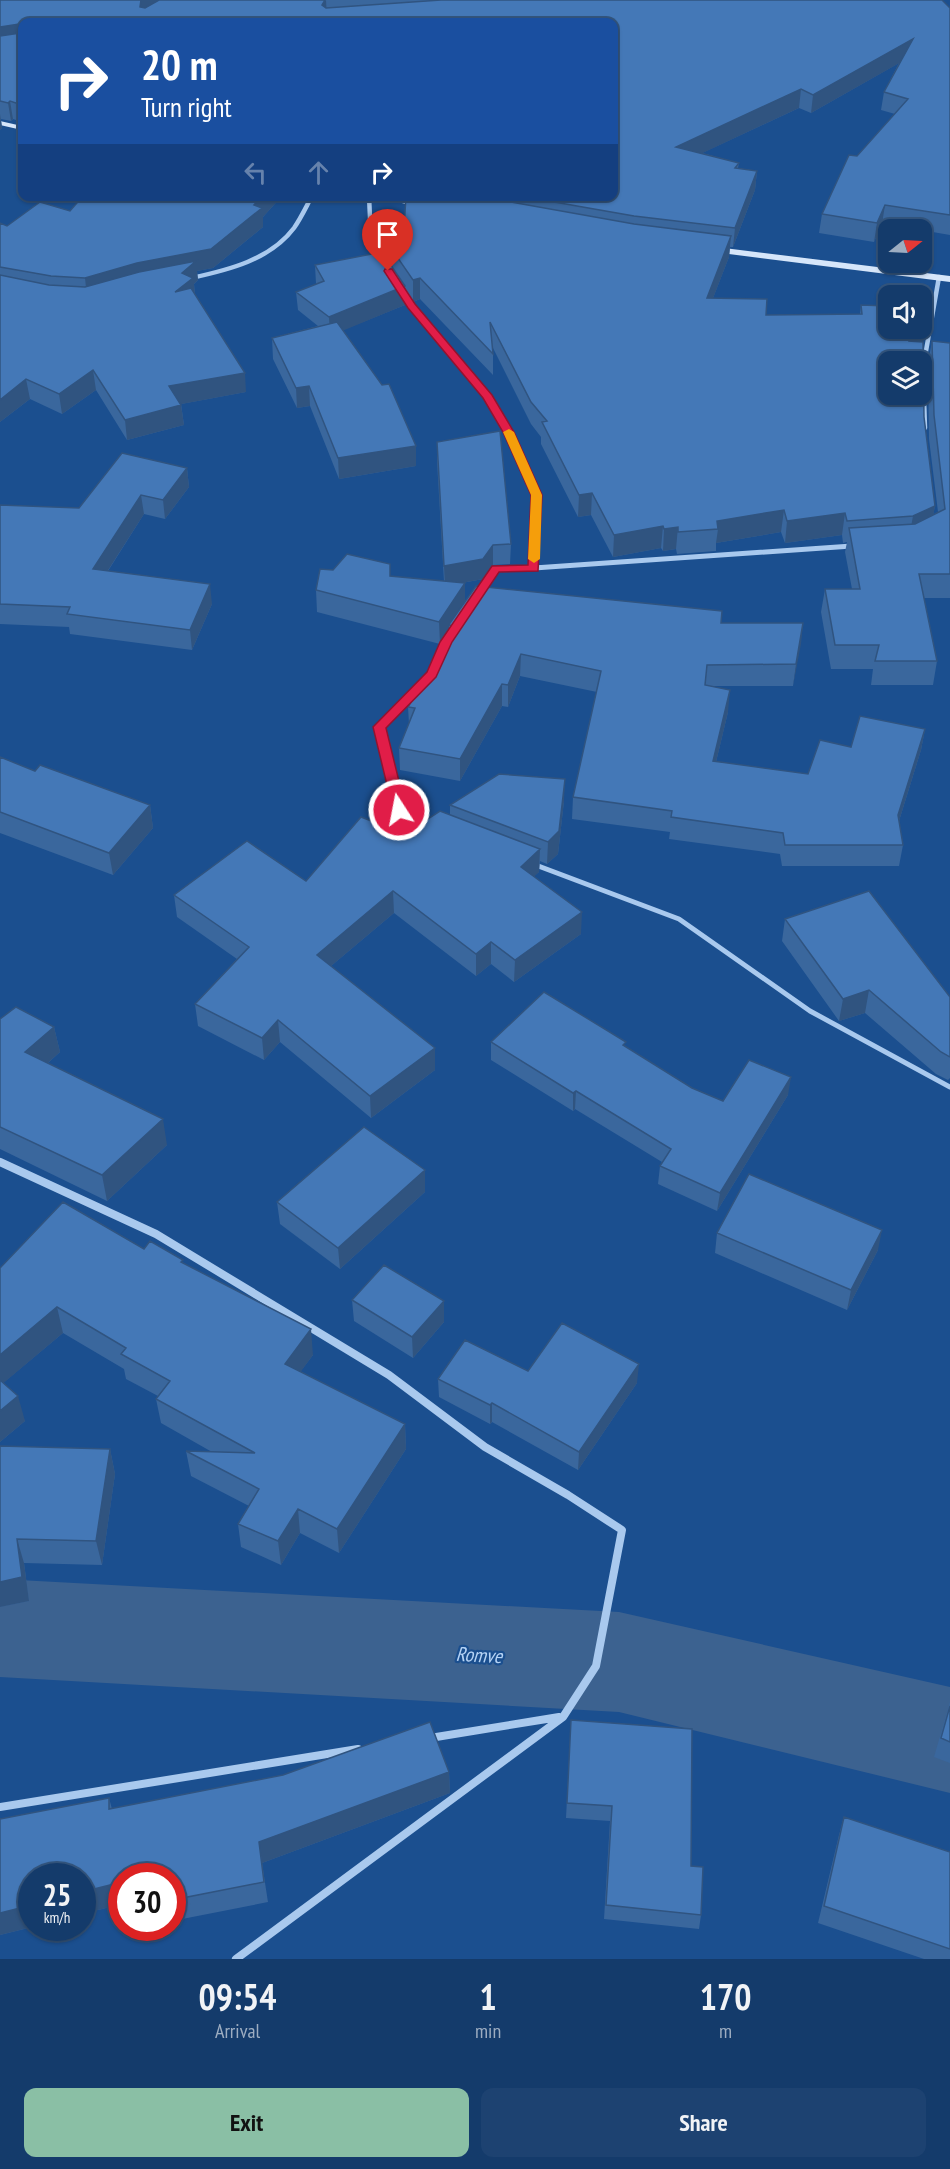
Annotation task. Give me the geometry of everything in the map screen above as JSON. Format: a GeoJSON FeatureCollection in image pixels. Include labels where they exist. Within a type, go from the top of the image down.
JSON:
{"type":"FeatureCollection","features":[{"type":"Feature","properties":{"kind":"main road"},"geometry":{"type":"LineString","coordinates":[[0,123],[18,127]]}},
{"type":"Feature","properties":{"kind":"main road"},"geometry":{"type":"LineString","coordinates":[[402,201],[433,206]]}},
{"type":"Feature","properties":{"kind":"main road"},"geometry":{"type":"LineString","coordinates":[[704,248],[950,279]]}},
{"type":"Feature","properties":{"kind":"street"},"geometry":{"type":"LineString","coordinates":[[185,279],[229,270],[265,253],[290,233],[309,201]]}},
{"type":"Feature","properties":{"kind":"street"},"geometry":{"type":"LineString","coordinates":[[372,201],[371,239],[383,263]]}},
{"type":"Feature","properties":{"kind":"street"},"geometry":{"type":"LineString","coordinates":[[925,439],[923,368],[939,277]]}},
{"type":"Feature","properties":{"kind":"street"},"geometry":{"type":"LineString","coordinates":[[400,289],[411,306],[488,397],[509,432],[537,495],[534,568]]}},
{"type":"Feature","properties":{"kind":"street"},"geometry":{"type":"LineString","coordinates":[[477,596],[496,569],[863,545]]}},
{"type":"Feature","properties":{"kind":"street"},"geometry":{"type":"LineString","coordinates":[[437,663],[446,642],[459,623]]}},
{"type":"Feature","properties":{"kind":"street"},"geometry":{"type":"LineString","coordinates":[[432,674],[379,727],[399,810],[437,826]]}},
{"type":"Feature","properties":{"kind":"street"},"geometry":{"type":"LineString","coordinates":[[523,860],[680,919],[810,1011],[950,1087]]}},
{"type":"Feature","properties":{"kind":"street"},"geometry":{"type":"LineString","coordinates":[[0,1162],[156,1234],[389,1375],[485,1447],[568,1495],[622,1530],[596,1666],[563,1717],[236,1959]]}},
{"type":"Feature","properties":{"kind":"street"},"geometry":{"type":"LineString","coordinates":[[422,1739],[563,1717]]}},
{"type":"Feature","properties":{"kind":"street"},"geometry":{"type":"LineString","coordinates":[[0,1807],[364,1749]]}},
{"type":"Feature","properties":{"kind":"building"},"geometry":{"type":"Polygon","coordinates":[[[0,0],[141,0],[140,7],[145,8],[159,0],[325,0],[322,5],[326,8],[441,0],[942,0],[950,8],[950,215],[885,205],[877,223],[822,214],[849,155],[857,156],[908,99],[884,92],[913,39],[813,95],[801,89],[676,147],[739,163],[735,168],[757,171],[735,228],[634,216],[548,201],[618,201],[618,18],[18,18],[18,24],[0,27],[0,0]]]}},
{"type":"Feature","properties":{"kind":"building"},"geometry":{"type":"Polygon","coordinates":[[[18,33],[18,104],[0,101],[0,36],[18,33]]]}},
{"type":"Feature","properties":{"kind":"building"},"geometry":{"type":"Polygon","coordinates":[[[79,201],[258,201],[254,205],[262,208],[211,249],[137,263],[85,278],[51,276],[0,267],[0,223],[7,226],[40,202],[70,211],[79,201]]]}},
{"type":"Feature","properties":{"kind":"building"},"geometry":{"type":"Polygon","coordinates":[[[406,201],[505,201],[634,224],[731,236],[707,298],[767,299],[766,315],[862,314],[861,305],[878,306],[878,339],[909,339],[909,341],[923,342],[923,351],[878,351],[878,405],[924,405],[935,506],[913,516],[847,521],[845,513],[787,521],[784,510],[717,521],[718,529],[678,532],[678,527],[664,529],[663,526],[614,535],[592,493],[579,495],[542,422],[547,421],[531,402],[490,322],[493,354],[420,278],[413,280],[391,248],[403,245],[406,201]]]}},
{"type":"Feature","properties":{"kind":"building"},"geometry":{"type":"Polygon","coordinates":[[[382,252],[405,286],[329,317],[296,292],[324,281],[315,265],[382,252]]]}},
{"type":"Feature","properties":{"kind":"building"},"geometry":{"type":"Polygon","coordinates":[[[196,261],[182,273],[193,278],[175,292],[191,288],[245,373],[169,386],[181,405],[125,420],[93,370],[59,394],[26,379],[0,400],[0,275],[49,285],[85,287],[139,272],[196,261]]]}},
{"type":"Feature","properties":{"kind":"building"},"geometry":{"type":"Polygon","coordinates":[[[337,322],[382,385],[389,384],[416,446],[338,458],[309,386],[296,388],[272,338],[337,322]]]}},
{"type":"Feature","properties":{"kind":"building"},"geometry":{"type":"Polygon","coordinates":[[[932,341],[950,343],[950,574],[919,574],[937,661],[875,661],[879,645],[835,645],[825,589],[860,589],[849,528],[915,524],[945,509],[934,415],[932,341]]]}},
{"type":"Feature","properties":{"kind":"building"},"geometry":{"type":"Polygon","coordinates":[[[500,431],[511,544],[493,545],[483,559],[444,566],[437,442],[500,431]]]}},
{"type":"Feature","properties":{"kind":"building"},"geometry":{"type":"Polygon","coordinates":[[[122,453],[187,468],[163,500],[141,495],[93,569],[210,584],[190,630],[67,614],[70,607],[0,604],[0,505],[79,508],[122,453]]]}},
{"type":"Feature","properties":{"kind":"building"},"geometry":{"type":"Polygon","coordinates":[[[347,554],[390,564],[390,576],[465,583],[439,622],[316,590],[320,569],[333,570],[347,554]]]}},
{"type":"Feature","properties":{"kind":"building"},"geometry":{"type":"Polygon","coordinates":[[[476,586],[722,611],[721,623],[803,623],[796,664],[707,665],[705,685],[730,690],[713,761],[808,774],[820,740],[851,747],[860,716],[925,729],[898,815],[903,845],[785,845],[783,833],[671,817],[672,811],[573,797],[601,671],[521,654],[508,685],[502,684],[460,759],[399,748],[415,708],[408,707],[457,627],[449,625],[450,623],[476,586]]]}},
{"type":"Feature","properties":{"kind":"building"},"geometry":{"type":"Polygon","coordinates":[[[0,757],[35,771],[40,765],[150,805],[109,853],[0,812],[0,757]]]}},
{"type":"Feature","properties":{"kind":"building"},"geometry":{"type":"Polygon","coordinates":[[[499,774],[565,779],[559,831],[548,842],[450,805],[499,774]]]}},
{"type":"Feature","properties":{"kind":"building"},"geometry":{"type":"Polygon","coordinates":[[[440,811],[540,849],[521,867],[582,912],[515,960],[491,942],[476,954],[393,891],[317,955],[435,1048],[370,1096],[278,1020],[262,1038],[195,1004],[249,947],[174,895],[247,841],[306,881],[361,817],[405,834],[440,811]]]}},
{"type":"Feature","properties":{"kind":"building"},"geometry":{"type":"Polygon","coordinates":[[[869,891],[950,997],[950,1057],[941,1052],[869,990],[843,999],[785,919],[869,891]]]}},
{"type":"Feature","properties":{"kind":"building"},"geometry":{"type":"Polygon","coordinates":[[[544,992],[626,1042],[623,1045],[692,1088],[723,1101],[749,1060],[791,1077],[720,1193],[660,1166],[671,1149],[576,1091],[573,1093],[491,1042],[544,992]]]}},
{"type":"Feature","properties":{"kind":"building"},"geometry":{"type":"Polygon","coordinates":[[[16,1007],[54,1027],[25,1052],[163,1119],[102,1175],[0,1127],[0,1019],[16,1007]]]}},
{"type":"Feature","properties":{"kind":"building"},"geometry":{"type":"Polygon","coordinates":[[[364,1127],[425,1170],[338,1248],[277,1202],[364,1127]]]}},
{"type":"Feature","properties":{"kind":"building"},"geometry":{"type":"Polygon","coordinates":[[[749,1174],[882,1230],[851,1290],[717,1233],[749,1174]]]}},
{"type":"Feature","properties":{"kind":"building"},"geometry":{"type":"Polygon","coordinates":[[[63,1202],[144,1249],[150,1241],[183,1260],[181,1262],[311,1329],[285,1364],[405,1424],[337,1529],[298,1509],[278,1541],[238,1524],[259,1489],[186,1451],[255,1453],[156,1399],[170,1381],[121,1354],[126,1348],[57,1307],[0,1355],[0,1268],[63,1202]]]}},
{"type":"Feature","properties":{"kind":"building"},"geometry":{"type":"Polygon","coordinates":[[[384,1265],[444,1301],[412,1337],[352,1300],[384,1265]]]}},
{"type":"Feature","properties":{"kind":"building"},"geometry":{"type":"Polygon","coordinates":[[[562,1323],[639,1364],[579,1452],[492,1403],[490,1405],[438,1379],[465,1340],[528,1371],[562,1323]]]}},
{"type":"Feature","properties":{"kind":"building"},"geometry":{"type":"Polygon","coordinates":[[[0,1380],[18,1396],[0,1411],[0,1380]]]}},
{"type":"Feature","properties":{"kind":"building"},"geometry":{"type":"Polygon","coordinates":[[[0,1446],[110,1449],[96,1541],[17,1539],[22,1577],[0,1582],[0,1446]]]}},
{"type":"Feature","properties":{"kind":"building"},"geometry":{"type":"Polygon","coordinates":[[[950,1706],[950,1742],[941,1738],[950,1706]]]}},
{"type":"Feature","properties":{"kind":"building"},"geometry":{"type":"Polygon","coordinates":[[[571,1720],[692,1729],[691,1866],[703,1867],[701,1915],[606,1905],[612,1806],[567,1803],[571,1720]]]}},
{"type":"Feature","properties":{"kind":"building"},"geometry":{"type":"Polygon","coordinates":[[[430,1722],[449,1772],[259,1842],[264,1882],[186,1897],[186,1863],[108,1863],[108,1886],[96,1888],[96,1863],[18,1863],[18,1908],[0,1913],[0,1819],[109,1798],[109,1809],[283,1775],[430,1722]]]}},
{"type":"Feature","properties":{"kind":"building"},"geometry":{"type":"Polygon","coordinates":[[[844,1817],[950,1852],[950,1949],[824,1906],[844,1817]]]}},
{"type":"Feature","properties":{"kind":"waterway","name":"Romve"},"geometry":{"type":"LineString","coordinates":[[0,1628],[619,1662],[950,1740]]}},
{"type":"Feature","properties":{"kind":"slow traffic"},"geometry":{"type":"LineString","coordinates":[[509,432],[537,495],[534,559]]}},
{"type":"Feature","properties":{"kind":"route"},"geometry":{"type":"LineString","coordinates":[[388,271],[411,306],[488,397],[509,432],[537,495],[534,568],[496,569],[446,642],[432,674],[379,727],[393,776],[399,810]]}}]}
